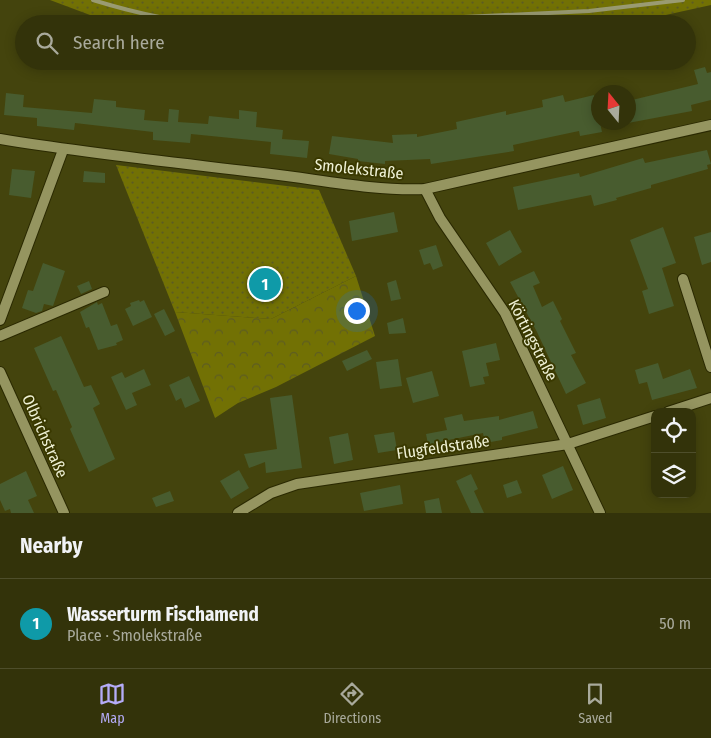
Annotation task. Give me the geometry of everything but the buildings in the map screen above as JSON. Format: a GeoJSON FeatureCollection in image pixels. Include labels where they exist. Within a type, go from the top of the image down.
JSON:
{"type":"FeatureCollection","features":[{"type":"Feature","properties":{"kind":"street","name":"Smolekstraße"},"geometry":{"type":"LineString","coordinates":[[0,140],[63,150],[300,177],[389,190],[425,189],[711,125]]}},
{"type":"Feature","properties":{"kind":"street"},"geometry":{"type":"LineString","coordinates":[[0,320],[63,150]]}},
{"type":"Feature","properties":{"kind":"street","name":"Körtingstraße"},"geometry":{"type":"LineString","coordinates":[[425,189],[440,218],[505,313],[600,513]]}},
{"type":"Feature","properties":{"kind":"street"},"geometry":{"type":"LineString","coordinates":[[683,279],[711,367]]}},
{"type":"Feature","properties":{"kind":"street"},"geometry":{"type":"LineString","coordinates":[[0,336],[104,292]]}},
{"type":"Feature","properties":{"kind":"street","name":"Olbrichstraße"},"geometry":{"type":"LineString","coordinates":[[0,372],[64,513]]}},
{"type":"Feature","properties":{"kind":"street"},"geometry":{"type":"LineString","coordinates":[[680,408],[711,398]]}},
{"type":"Feature","properties":{"kind":"street","name":"Flugfeldstraße"},"geometry":{"type":"LineString","coordinates":[[238,513],[271,493],[297,484],[568,444],[651,417]]}},
{"type":"Feature","properties":{"kind":"green space"},"geometry":{"type":"Polygon","coordinates":[[[50,0],[711,0],[711,5],[666,15],[90,15],[50,0]]]}},
{"type":"Feature","properties":{"kind":"green space"},"geometry":{"type":"Polygon","coordinates":[[[116,165],[319,190],[356,276],[271,319],[175,312],[116,165]]]}},
{"type":"Feature","properties":{"kind":"green space"},"geometry":{"type":"Polygon","coordinates":[[[356,276],[375,336],[276,387],[238,403],[215,418],[175,312],[271,319],[356,276]]]}},
{"type":"Feature","properties":{"kind":"railway"},"geometry":{"type":"LineString","coordinates":[[93,0],[151,15]]}},
{"type":"Feature","properties":{"kind":"railway"},"geometry":{"type":"LineString","coordinates":[[506,15],[589,11],[683,0]]}},
{"type":"Feature","properties":{"kind":"place","name":"Wasserturm Fischamend"},"geometry":{"type":"Point","coordinates":[265,284]}}]}
